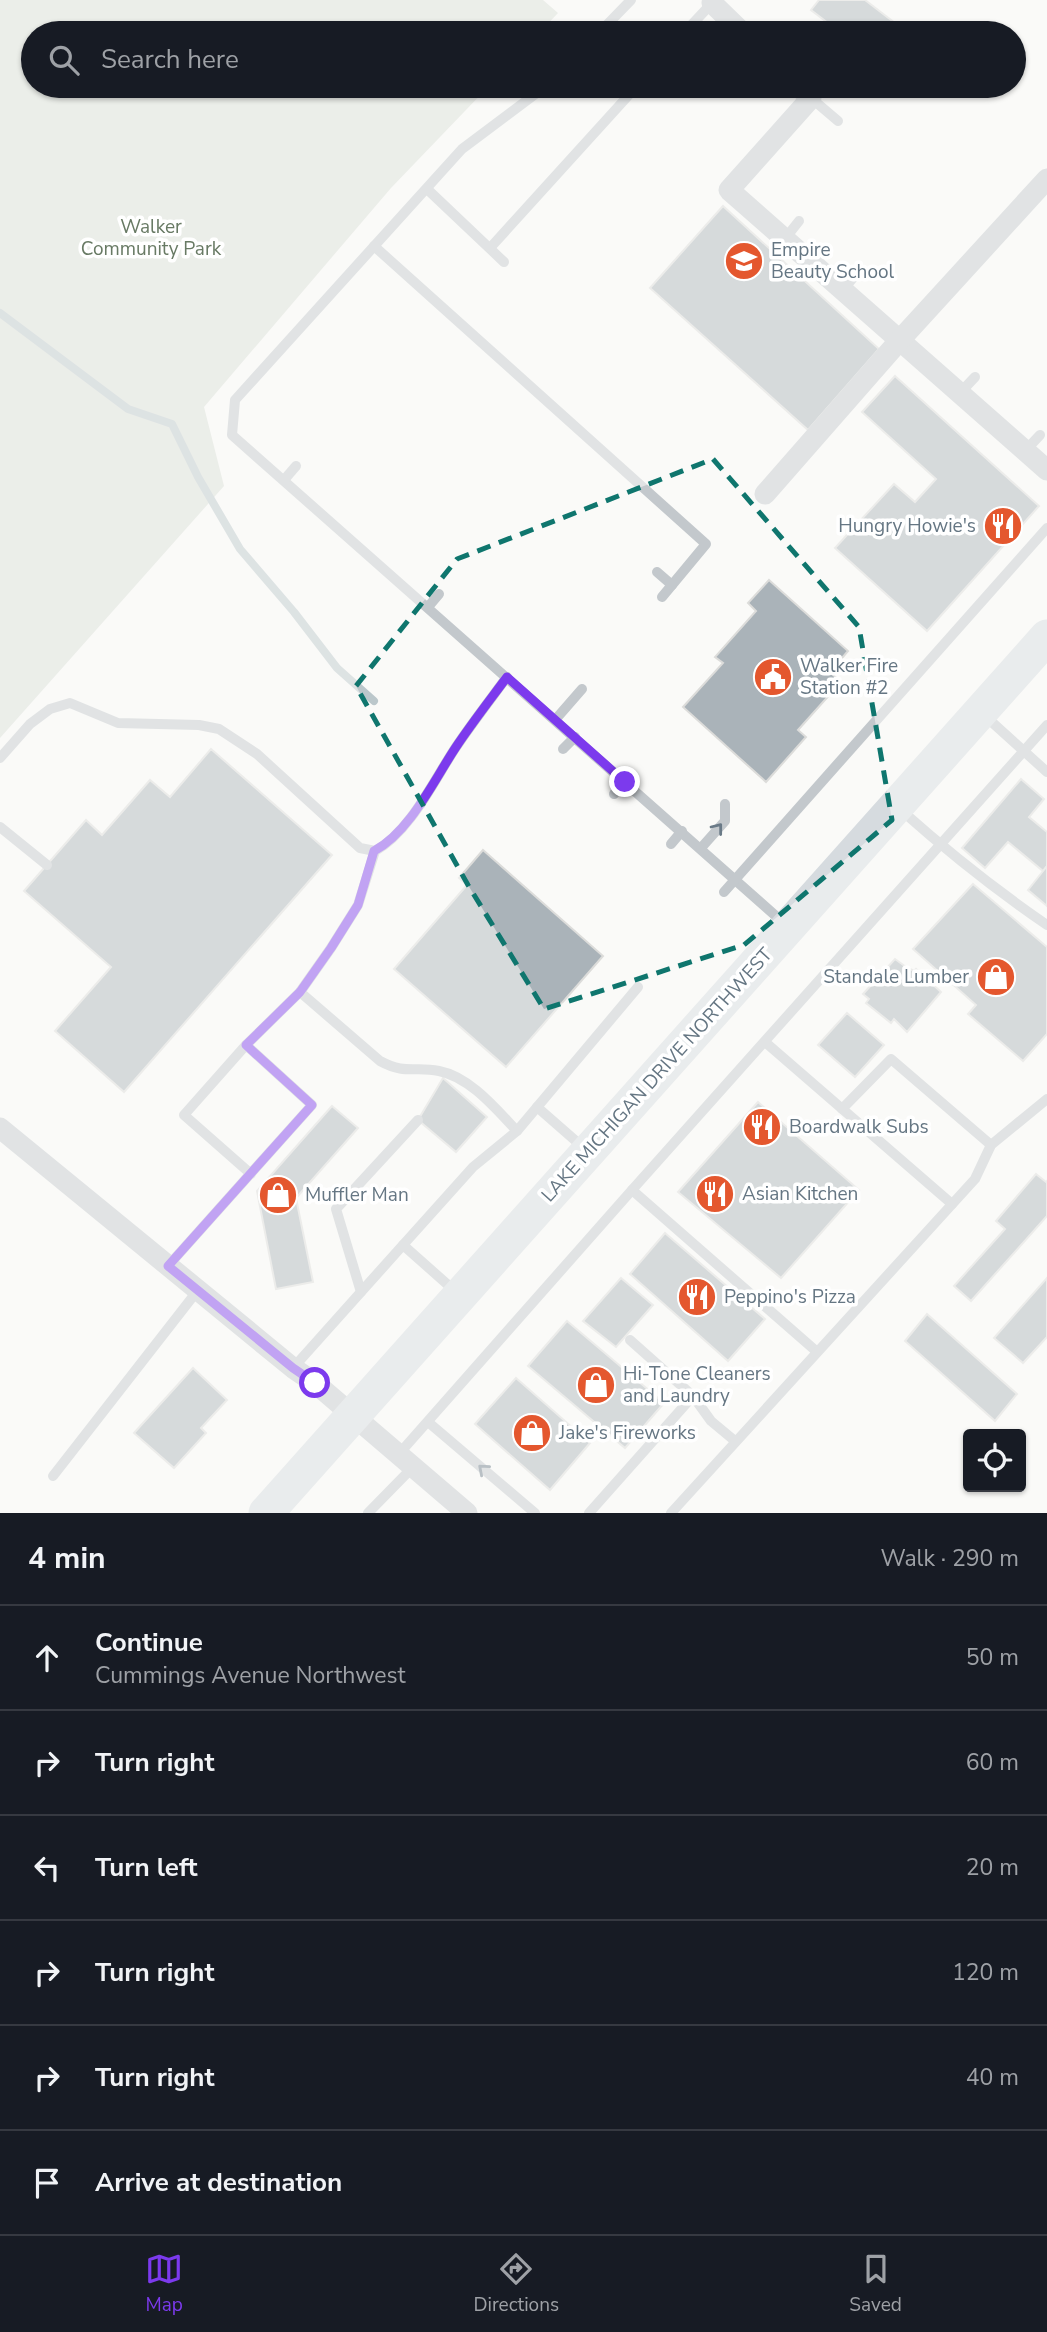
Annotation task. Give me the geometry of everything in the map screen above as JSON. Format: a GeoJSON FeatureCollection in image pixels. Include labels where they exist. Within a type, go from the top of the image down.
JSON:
{"type":"FeatureCollection","features":[{"type":"Feature","properties":{"kind":"highway","name":"LAKE MICHIGAN DRIVE NORTHWEST"},"geometry":{"type":"LineString","coordinates":[[266,1513],[1047,637]]}},
{"type":"Feature","properties":{"kind":"street"},"geometry":{"type":"LineString","coordinates":[[710,2],[730,21]]}},
{"type":"Feature","properties":{"kind":"street"},"geometry":{"type":"LineString","coordinates":[[799,98],[729,190],[1047,470]]}},
{"type":"Feature","properties":{"kind":"street"},"geometry":{"type":"LineString","coordinates":[[760,492],[1047,180]]}},
{"type":"Feature","properties":{"kind":"street"},"geometry":{"type":"LineString","coordinates":[[0,1128],[293,1368],[315,1383],[467,1513]]}},
{"type":"Feature","properties":{"kind":"lane"},"geometry":{"type":"LineString","coordinates":[[611,21],[631,0]]}},
{"type":"Feature","properties":{"kind":"lane"},"geometry":{"type":"LineString","coordinates":[[694,21],[710,2]]}},
{"type":"Feature","properties":{"kind":"lane"},"geometry":{"type":"LineString","coordinates":[[530,98],[463,149],[235,400],[232,435],[788,927]]}},
{"type":"Feature","properties":{"kind":"lane"},"geometry":{"type":"LineString","coordinates":[[489,248],[626,98]]}},
{"type":"Feature","properties":{"kind":"lane"},"geometry":{"type":"LineString","coordinates":[[811,98],[838,121]]}},
{"type":"Feature","properties":{"kind":"lane"},"geometry":{"type":"LineString","coordinates":[[426,189],[504,262]]}},
{"type":"Feature","properties":{"kind":"lane"},"geometry":{"type":"LineString","coordinates":[[784,240],[799,221]]}},
{"type":"Feature","properties":{"kind":"lane"},"geometry":{"type":"LineString","coordinates":[[374,246],[706,544],[662,597]]}},
{"type":"Feature","properties":{"kind":"lane"},"geometry":{"type":"LineString","coordinates":[[842,291],[857,273]]}},
{"type":"Feature","properties":{"kind":"lane"},"geometry":{"type":"LineString","coordinates":[[959,394],[975,377]]}},
{"type":"Feature","properties":{"kind":"lane"},"geometry":{"type":"LineString","coordinates":[[1025,451],[1040,435]]}},
{"type":"Feature","properties":{"kind":"lane"},"geometry":{"type":"LineString","coordinates":[[284,480],[296,466]]}},
{"type":"Feature","properties":{"kind":"lane"},"geometry":{"type":"LineString","coordinates":[[724,892],[1047,528]]}},
{"type":"Feature","properties":{"kind":"lane"},"geometry":{"type":"LineString","coordinates":[[657,572],[672,585]]}},
{"type":"Feature","properties":{"kind":"lane"},"geometry":{"type":"LineString","coordinates":[[428,607],[439,594]]}},
{"type":"Feature","properties":{"kind":"lane"},"geometry":{"type":"LineString","coordinates":[[0,758],[30,724],[50,709],[70,703],[118,723],[199,725],[219,729],[257,754],[360,848],[374,851],[390,843],[507,677]]}},
{"type":"Feature","properties":{"kind":"lane"},"geometry":{"type":"LineString","coordinates":[[555,720],[582,689]]}},
{"type":"Feature","properties":{"kind":"lane"},"geometry":{"type":"LineString","coordinates":[[980,712],[1047,772]]}},
{"type":"Feature","properties":{"kind":"lane"},"geometry":{"type":"LineString","coordinates":[[368,1513],[405,1461],[428,1422],[632,1189],[1047,725]]}},
{"type":"Feature","properties":{"kind":"lane"},"geometry":{"type":"LineString","coordinates":[[563,749],[575,737]]}},
{"type":"Feature","properties":{"kind":"lane"},"geometry":{"type":"LineString","coordinates":[[614,794],[625,782]]}},
{"type":"Feature","properties":{"kind":"lane"},"geometry":{"type":"LineString","coordinates":[[701,848],[725,821],[725,804]]}},
{"type":"Feature","properties":{"kind":"lane"},"geometry":{"type":"LineString","coordinates":[[896,805],[940,845],[1047,925]]}},
{"type":"Feature","properties":{"kind":"lane"},"geometry":{"type":"LineString","coordinates":[[0,827],[47,865]]}},
{"type":"Feature","properties":{"kind":"lane"},"geometry":{"type":"LineString","coordinates":[[671,844],[682,831]]}},
{"type":"Feature","properties":{"kind":"lane"},"geometry":{"type":"LineString","coordinates":[[251,1174],[184,1115],[246,1045],[300,992],[358,905],[374,851]]}},
{"type":"Feature","properties":{"kind":"lane"},"geometry":{"type":"LineString","coordinates":[[293,1368],[473,1167],[517,1131],[638,987]]}},
{"type":"Feature","properties":{"kind":"lane"},"geometry":{"type":"LineString","coordinates":[[300,992],[380,1061],[396,1069],[436,1070],[452,1074],[473,1089],[517,1131]]}},
{"type":"Feature","properties":{"kind":"lane"},"geometry":{"type":"LineString","coordinates":[[765,1042],[952,1204]]}},
{"type":"Feature","properties":{"kind":"lane"},"geometry":{"type":"LineString","coordinates":[[168,1266],[312,1105],[246,1045]]}},
{"type":"Feature","properties":{"kind":"lane"},"geometry":{"type":"LineString","coordinates":[[842,1109],[891,1059],[991,1145]]}},
{"type":"Feature","properties":{"kind":"lane"},"geometry":{"type":"LineString","coordinates":[[671,1513],[975,1179],[991,1145],[1047,1099]]}},
{"type":"Feature","properties":{"kind":"lane"},"geometry":{"type":"LineString","coordinates":[[537,1107],[589,1152]]}},
{"type":"Feature","properties":{"kind":"lane"},"geometry":{"type":"LineString","coordinates":[[361,1292],[336,1209],[418,1120]]}},
{"type":"Feature","properties":{"kind":"lane"},"geometry":{"type":"LineString","coordinates":[[632,1189],[816,1351]]}},
{"type":"Feature","properties":{"kind":"lane"},"geometry":{"type":"LineString","coordinates":[[403,1245],[461,1296]]}},
{"type":"Feature","properties":{"kind":"lane"},"geometry":{"type":"LineString","coordinates":[[53,1476],[198,1290]]}},
{"type":"Feature","properties":{"kind":"lane"},"geometry":{"type":"LineString","coordinates":[[630,1340],[692,1396],[711,1421],[734,1441]]}},
{"type":"Feature","properties":{"kind":"lane"},"geometry":{"type":"LineString","coordinates":[[589,1513],[692,1396]]}},
{"type":"Feature","properties":{"kind":"lane"},"geometry":{"type":"LineString","coordinates":[[428,1422],[535,1513]]}},
{"type":"Feature","properties":{"kind":"highlighted area"},"geometry":{"type":"Polygon","coordinates":[[[713,459],[859,627],[892,820],[744,945],[544,1009],[468,885],[356,686],[457,559],[713,459]]]}},
{"type":"Feature","properties":{"kind":"green space","name":"Walker Community Park"},"geometry":{"type":"Polygon","coordinates":[[[0,0],[543,0],[558,13],[550,21],[21,21],[21,98],[477,98],[391,188],[204,407],[224,486],[0,738],[0,0]]]}},
{"type":"Feature","properties":{"kind":"building"},"geometry":{"type":"Polygon","coordinates":[[[819,0],[865,0],[892,21],[825,21],[811,10],[819,0]]]}},
{"type":"Feature","properties":{"kind":"building"},"geometry":{"type":"Polygon","coordinates":[[[723,206],[879,349],[808,430],[650,288],[723,206]]]}},
{"type":"Feature","properties":{"kind":"building"},"geometry":{"type":"Polygon","coordinates":[[[895,376],[1039,506],[927,631],[835,548],[894,484],[915,502],[936,479],[862,412],[895,376]]]}},
{"type":"Feature","properties":{"kind":"building","name":"Walker Fire Station #2"},"geometry":{"type":"Polygon","coordinates":[[[769,580],[848,651],[830,672],[841,682],[798,730],[806,737],[766,782],[683,707],[723,663],[715,657],[756,611],[748,603],[769,580]]]}},
{"type":"Feature","properties":{"kind":"building"},"geometry":{"type":"Polygon","coordinates":[[[211,749],[332,855],[124,1092],[55,1031],[111,967],[24,891],[86,820],[102,835],[150,780],[170,797],[211,749]]]}},
{"type":"Feature","properties":{"kind":"building"},"geometry":{"type":"Polygon","coordinates":[[[1021,779],[1044,799],[1029,817],[1047,832],[1047,866],[1043,871],[1008,842],[985,868],[962,848],[1021,779]]]}},
{"type":"Feature","properties":{"kind":"building"},"geometry":{"type":"Polygon","coordinates":[[[483,850],[603,956],[506,1067],[394,969],[467,885],[459,878],[483,850]]]}},
{"type":"Feature","properties":{"kind":"building"},"geometry":{"type":"Polygon","coordinates":[[[1047,866],[1047,906],[1028,890],[1047,866]]]}},
{"type":"Feature","properties":{"kind":"building","name":"Standale Lumber"},"geometry":{"type":"Polygon","coordinates":[[[973,884],[1047,947],[1047,1034],[1023,1061],[968,1014],[976,1005],[913,949],[973,884]]]}},
{"type":"Feature","properties":{"kind":"building"},"geometry":{"type":"Polygon","coordinates":[[[895,959],[914,971],[916,969],[941,992],[907,1032],[894,1019],[891,1023],[866,1003],[869,999],[863,994],[895,959]]]}},
{"type":"Feature","properties":{"kind":"building"},"geometry":{"type":"Polygon","coordinates":[[[847,1013],[884,1045],[855,1077],[818,1045],[847,1013]]]}},
{"type":"Feature","properties":{"kind":"building"},"geometry":{"type":"Polygon","coordinates":[[[443,1078],[487,1117],[456,1152],[418,1120],[443,1078]]]}},
{"type":"Feature","properties":{"kind":"building"},"geometry":{"type":"Polygon","coordinates":[[[758,1102],[859,1190],[781,1278],[678,1192],[758,1102]]]}},
{"type":"Feature","properties":{"kind":"building","name":"Muffler Man"},"geometry":{"type":"Polygon","coordinates":[[[332,1106],[358,1128],[296,1198],[313,1282],[276,1289],[257,1191],[332,1106]]]}},
{"type":"Feature","properties":{"kind":"building"},"geometry":{"type":"Polygon","coordinates":[[[1036,1174],[1047,1181],[1047,1216],[971,1301],[954,1286],[1005,1229],[996,1221],[1036,1174]]]}},
{"type":"Feature","properties":{"kind":"building","name":"Peppino's Pizza"},"geometry":{"type":"Polygon","coordinates":[[[665,1233],[765,1319],[728,1361],[630,1274],[665,1233]]]}},
{"type":"Feature","properties":{"kind":"building"},"geometry":{"type":"Polygon","coordinates":[[[621,1278],[653,1305],[616,1347],[583,1321],[621,1278]]]}},
{"type":"Feature","properties":{"kind":"building"},"geometry":{"type":"Polygon","coordinates":[[[1047,1278],[1047,1337],[1023,1363],[994,1338],[1047,1278]]]}},
{"type":"Feature","properties":{"kind":"building"},"geometry":{"type":"Polygon","coordinates":[[[927,1314],[1017,1394],[995,1421],[905,1341],[927,1314]]]}},
{"type":"Feature","properties":{"kind":"building","name":"Hi-Tone Cleaners and Laundry"},"geometry":{"type":"Polygon","coordinates":[[[567,1321],[664,1403],[625,1448],[528,1366],[567,1321]]]}},
{"type":"Feature","properties":{"kind":"building"},"geometry":{"type":"Polygon","coordinates":[[[193,1368],[227,1400],[201,1428],[206,1433],[174,1468],[134,1433],[193,1368]]]}},
{"type":"Feature","properties":{"kind":"building","name":"Jake's Fireworks"},"geometry":{"type":"Polygon","coordinates":[[[516,1378],[590,1443],[550,1490],[475,1424],[516,1378]]]}},
{"type":"Feature","properties":{"kind":"waterway"},"geometry":{"type":"LineString","coordinates":[[0,313],[128,409],[172,424],[198,477],[240,549],[337,668],[374,701]]}},
{"type":"Feature","properties":{"kind":"place","name":"Empire Beauty School"},"geometry":{"type":"Point","coordinates":[744,261]}},
{"type":"Feature","properties":{"kind":"place","name":"Hungry Howie's"},"geometry":{"type":"Point","coordinates":[1003,526]}},
{"type":"Feature","properties":{"kind":"place","name":"Walker Fire Station #2"},"geometry":{"type":"Point","coordinates":[773,677]}},
{"type":"Feature","properties":{"kind":"place","name":"Standale Lumber"},"geometry":{"type":"Point","coordinates":[996,977]}},
{"type":"Feature","properties":{"kind":"place","name":"Boardwalk Subs"},"geometry":{"type":"Point","coordinates":[762,1127]}},
{"type":"Feature","properties":{"kind":"place","name":"Asian Kitchen"},"geometry":{"type":"Point","coordinates":[715,1194]}},
{"type":"Feature","properties":{"kind":"place","name":"Muffler Man"},"geometry":{"type":"Point","coordinates":[278,1195]}},
{"type":"Feature","properties":{"kind":"place","name":"Peppino's Pizza"},"geometry":{"type":"Point","coordinates":[697,1297]}},
{"type":"Feature","properties":{"kind":"place","name":"Hi-Tone Cleaners and Laundry"},"geometry":{"type":"Point","coordinates":[596,1385]}},
{"type":"Feature","properties":{"kind":"place","name":"Jake's Fireworks"},"geometry":{"type":"Point","coordinates":[532,1433]}},
{"type":"Feature","properties":{"kind":"route"},"geometry":{"type":"LineString","coordinates":[[315,1383],[168,1266],[312,1105],[246,1045],[300,992],[358,905],[374,851],[390,843],[507,677],[625,782]]}}]}
